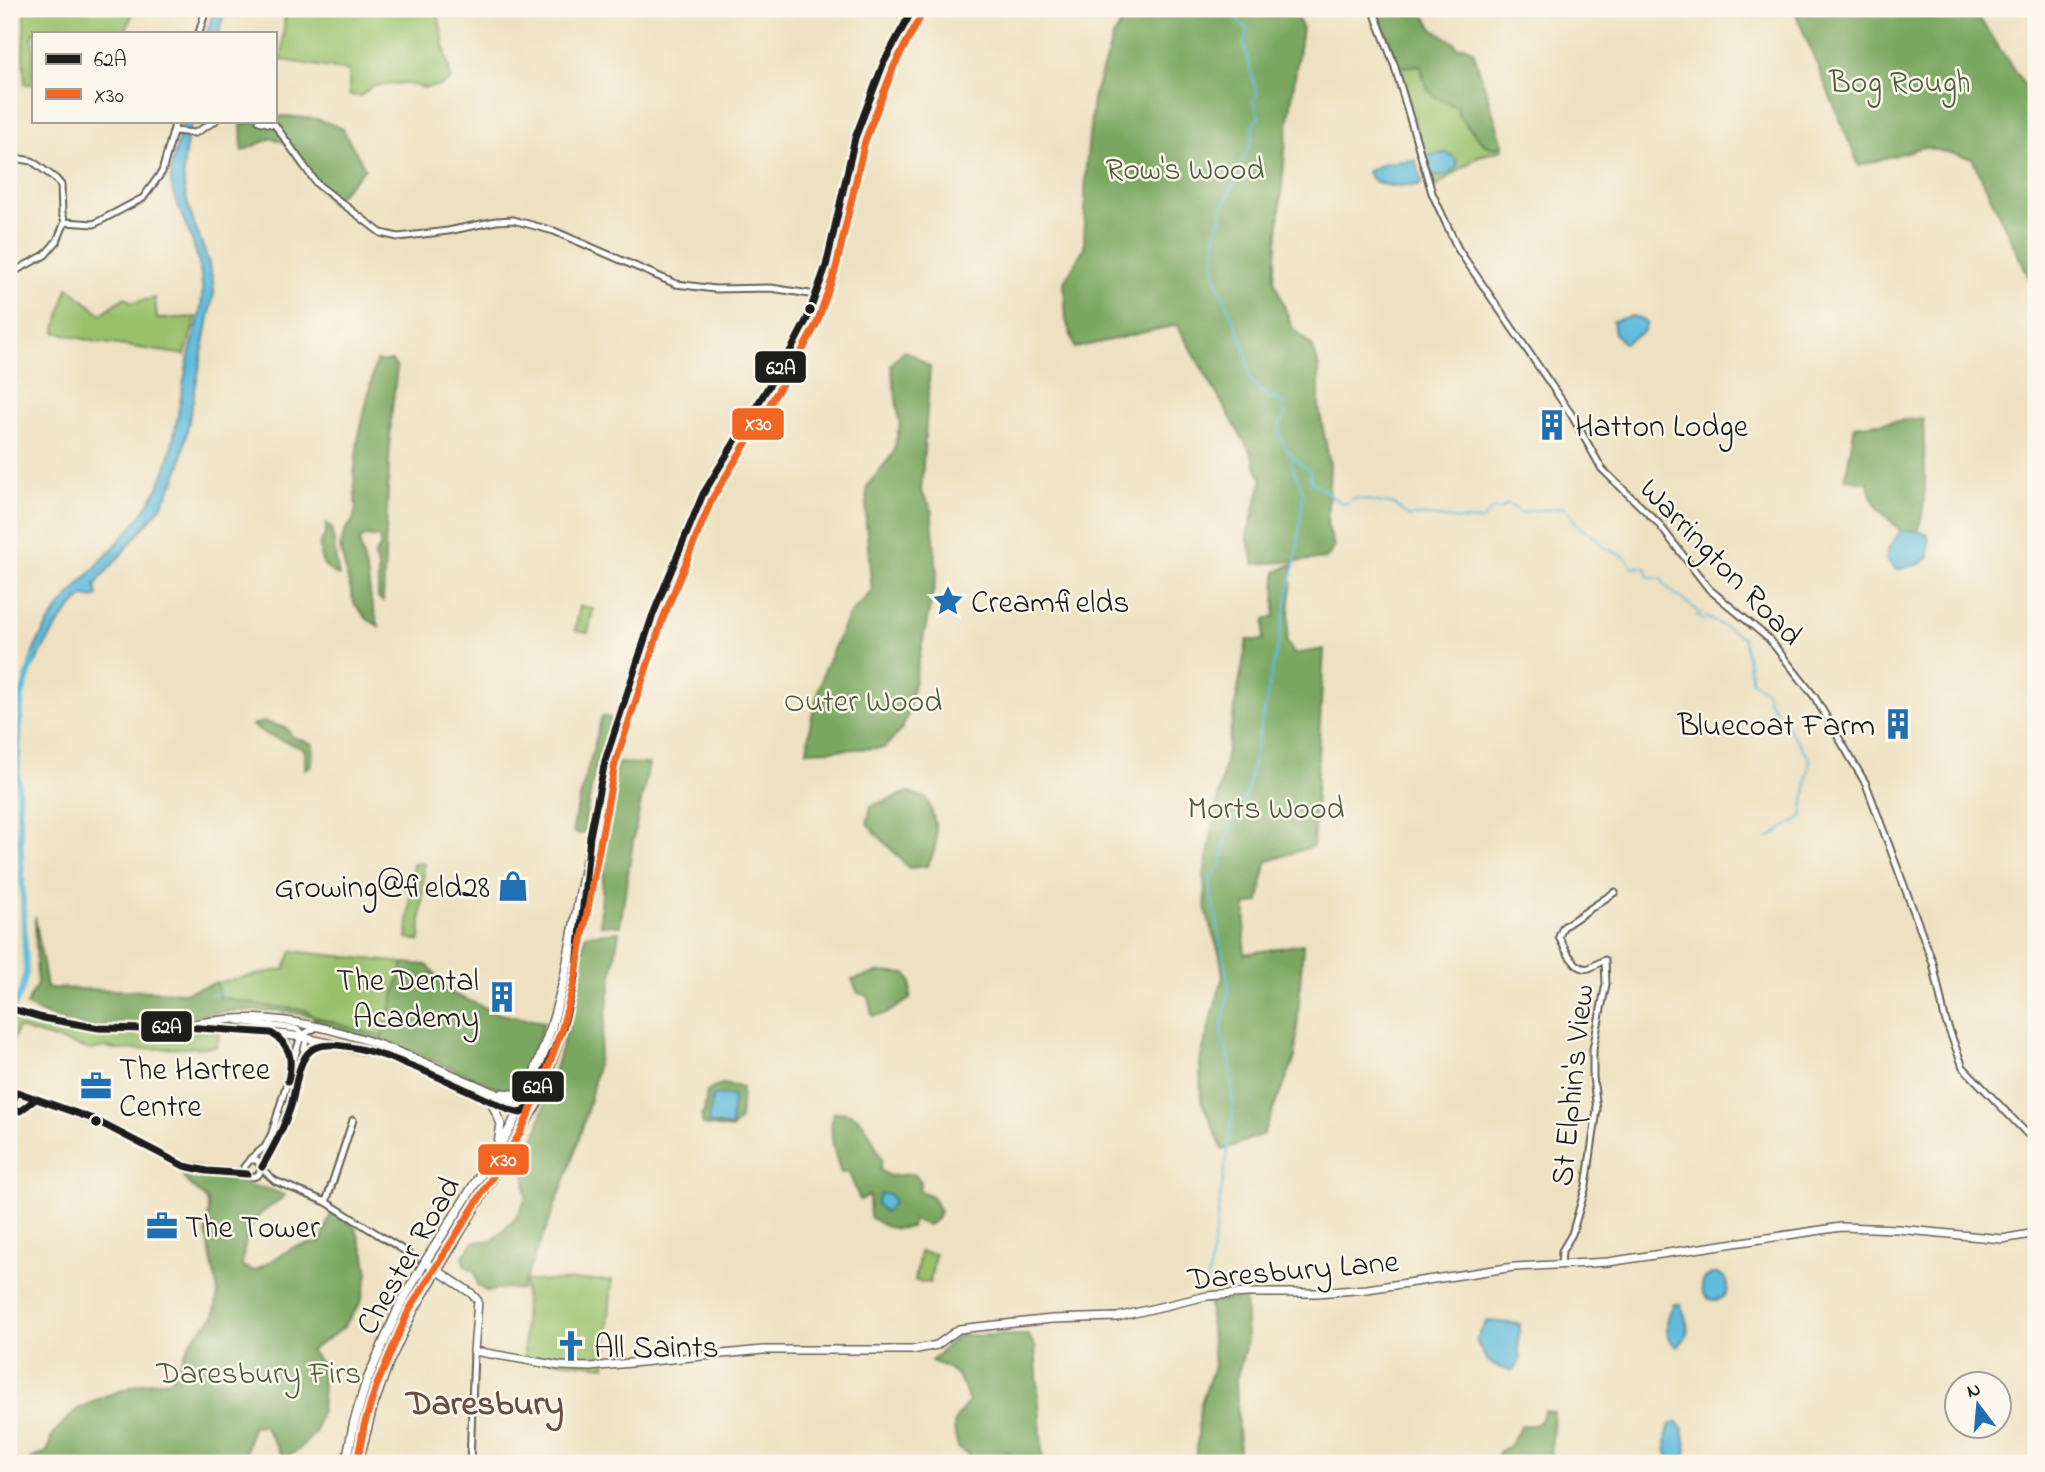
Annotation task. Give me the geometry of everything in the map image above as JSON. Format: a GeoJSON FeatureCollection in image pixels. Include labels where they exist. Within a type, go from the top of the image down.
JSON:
{"type":"FeatureCollection","features":[{"type":"Feature","properties":{"kind":"highway","name":"Chester Road"},"geometry":{"type":"LineString","coordinates":[[346,1463],[354,1423],[381,1346],[420,1263],[521,1110],[551,1028],[564,980],[605,761],[652,617],[701,500],[725,455],[792,348],[816,295],[855,138],[884,62],[913,9]]}},
{"type":"Feature","properties":{"kind":"highway","name":"Chester Road"},"geometry":{"type":"LineString","coordinates":[[358,1463],[372,1409],[388,1364],[413,1311],[538,1102],[547,1078],[576,977],[590,836]]}},
{"type":"Feature","properties":{"kind":"main road"},"geometry":{"type":"LineString","coordinates":[[9,1008],[99,1028],[147,1029],[225,1019],[278,1020],[317,1027],[389,1049],[489,1092],[521,1110]]}},
{"type":"Feature","properties":{"kind":"main road"},"geometry":{"type":"LineString","coordinates":[[171,1026],[304,1036],[397,1060],[491,1102],[521,1110],[529,1107],[550,1063]]}},
{"type":"Feature","properties":{"kind":"main road"},"geometry":{"type":"LineString","coordinates":[[489,1092],[515,1095],[529,1088]]}},
{"type":"Feature","properties":{"kind":"main road"},"geometry":{"type":"LineString","coordinates":[[491,1102],[499,1116],[502,1129],[495,1153]]}},
{"type":"Feature","properties":{"kind":"main road"},"geometry":{"type":"LineString","coordinates":[[521,1110],[523,1126]]}},
{"type":"Feature","properties":{"kind":"main road","name":"Daresbury Lane"},"geometry":{"type":"LineString","coordinates":[[474,1351],[561,1366],[590,1367],[763,1350],[912,1350],[937,1345],[959,1329],[1052,1319],[1117,1317],[1207,1296],[1367,1289],[1495,1270],[1618,1261],[1842,1227],[1898,1229],[2003,1239],[2036,1233]]}},
{"type":"Feature","properties":{"kind":"main road"},"geometry":{"type":"LineString","coordinates":[[420,1263],[436,1270],[471,1293],[478,1301],[474,1351]]}},
{"type":"Feature","properties":{"kind":"street"},"geometry":{"type":"LineString","coordinates":[[199,32],[206,9]]}},
{"type":"Feature","properties":{"kind":"street","name":"Warrington Road"},"geometry":{"type":"LineString","coordinates":[[1373,9],[1394,64],[1432,193],[1458,249],[1571,414],[1602,469],[1658,523],[1709,589],[1769,639],[1814,696],[1866,784],[1933,963],[1945,1019],[1963,1067],[2036,1143]]}},
{"type":"Feature","properties":{"kind":"street"},"geometry":{"type":"LineString","coordinates":[[9,157],[32,161],[56,179],[61,186],[62,213],[68,221],[94,224],[143,198],[162,172],[176,131],[176,122]]}},
{"type":"Feature","properties":{"kind":"street"},"geometry":{"type":"LineString","coordinates":[[176,131],[199,131],[213,122]]}},
{"type":"Feature","properties":{"kind":"street"},"geometry":{"type":"LineString","coordinates":[[263,122],[275,125],[317,184],[381,233],[398,237],[448,231],[495,220],[513,220],[554,230],[676,284],[715,289],[771,288],[816,295]]}},
{"type":"Feature","properties":{"kind":"street"},"geometry":{"type":"LineString","coordinates":[[9,274],[45,255],[68,221]]}},
{"type":"Feature","properties":{"kind":"street","name":"St Elphin's View"},"geometry":{"type":"LineString","coordinates":[[1561,1265],[1562,1251],[1572,1234],[1586,1186],[1597,1110],[1592,1077],[1593,1049],[1606,984],[1605,960],[1590,968],[1576,965],[1559,937],[1563,926],[1615,892]]}},
{"type":"Feature","properties":{"kind":"street"},"geometry":{"type":"LineString","coordinates":[[225,1019],[296,1029],[304,1036]]}},
{"type":"Feature","properties":{"kind":"street"},"geometry":{"type":"LineString","coordinates":[[232,1172],[258,1154],[269,1141],[304,1036],[317,1027]]}},
{"type":"Feature","properties":{"kind":"street"},"geometry":{"type":"LineString","coordinates":[[271,1033],[287,1045],[293,1063]]}},
{"type":"Feature","properties":{"kind":"street"},"geometry":{"type":"LineString","coordinates":[[9,1090],[102,1124],[184,1166],[253,1177],[261,1170],[277,1142],[290,1109],[303,1060],[304,1036]]}},
{"type":"Feature","properties":{"kind":"street"},"geometry":{"type":"LineString","coordinates":[[303,1060],[314,1047],[335,1044]]}},
{"type":"Feature","properties":{"kind":"street"},"geometry":{"type":"LineString","coordinates":[[326,1202],[353,1120]]}},
{"type":"Feature","properties":{"kind":"street"},"geometry":{"type":"LineString","coordinates":[[349,1133],[357,1136]]}},
{"type":"Feature","properties":{"kind":"street"},"geometry":{"type":"LineString","coordinates":[[246,1163],[257,1160],[261,1170],[268,1176],[291,1189],[326,1202],[408,1252],[420,1263]]}},
{"type":"Feature","properties":{"kind":"street"},"geometry":{"type":"LineString","coordinates":[[246,1163],[247,1174]]}},
{"type":"Feature","properties":{"kind":"street"},"geometry":{"type":"LineString","coordinates":[[470,1463],[474,1351]]}},
{"type":"Feature","properties":{"kind":"green space"},"geometry":{"type":"Polygon","coordinates":[[[25,9],[134,9],[125,32],[32,32],[32,84],[25,84],[25,9]]]}},
{"type":"Feature","properties":{"kind":"green space"},"geometry":{"type":"Polygon","coordinates":[[[285,9],[437,10],[451,79],[442,85],[425,88],[403,83],[372,86],[361,96],[349,95],[349,71],[282,60],[285,9]]]}},
{"type":"Feature","properties":{"kind":"green space","name":"Row's Wood"},"geometry":{"type":"Polygon","coordinates":[[[1130,9],[1293,9],[1302,27],[1286,140],[1274,280],[1293,329],[1313,347],[1319,368],[1319,408],[1330,465],[1327,523],[1334,547],[1326,559],[1254,564],[1247,536],[1262,481],[1252,455],[1177,325],[1075,348],[1066,320],[1064,282],[1084,248],[1086,166],[1093,99],[1113,37],[1130,9]]]}},
{"type":"Feature","properties":{"kind":"green space"},"geometry":{"type":"Polygon","coordinates":[[[1377,9],[1421,9],[1433,29],[1455,43],[1456,47],[1466,46],[1473,51],[1503,144],[1496,148],[1486,145],[1458,115],[1458,107],[1431,93],[1425,82],[1422,65],[1399,67],[1377,9]]]}},
{"type":"Feature","properties":{"kind":"green space","name":"Bog Rough"},"geometry":{"type":"Polygon","coordinates":[[[1818,9],[1973,9],[2026,88],[2036,113],[2036,292],[1972,158],[1923,147],[1859,166],[1796,14],[1818,9]]]}},
{"type":"Feature","properties":{"kind":"green space"},"geometry":{"type":"Polygon","coordinates":[[[1422,65],[1422,78],[1458,107],[1467,126],[1485,145],[1496,148],[1503,144],[1503,150],[1479,156],[1434,188],[1399,67],[1422,65]]]}},
{"type":"Feature","properties":{"kind":"green space"},"geometry":{"type":"Polygon","coordinates":[[[276,117],[317,119],[342,128],[365,168],[331,204],[284,142],[272,138],[242,151],[241,123],[276,122],[276,117]]]}},
{"type":"Feature","properties":{"kind":"green space"},"geometry":{"type":"Polygon","coordinates":[[[68,287],[101,314],[125,297],[132,303],[155,298],[157,319],[196,317],[185,355],[91,341],[55,332],[68,287]]]}},
{"type":"Feature","properties":{"kind":"green space","name":"Outer Wood"},"geometry":{"type":"Polygon","coordinates":[[[903,351],[930,367],[921,492],[931,507],[937,573],[907,717],[902,729],[884,748],[807,751],[811,720],[824,670],[848,616],[872,591],[866,523],[867,486],[893,454],[900,424],[891,365],[903,351]]]}},
{"type":"Feature","properties":{"kind":"green space"},"geometry":{"type":"Polygon","coordinates":[[[376,361],[392,361],[397,368],[391,418],[383,601],[378,598],[378,566],[374,558],[380,548],[380,538],[366,536],[359,541],[379,626],[367,619],[354,603],[340,548],[356,508],[354,476],[358,440],[376,361]]]}},
{"type":"Feature","properties":{"kind":"green space"},"geometry":{"type":"Polygon","coordinates":[[[1923,418],[1924,504],[1918,531],[1901,531],[1875,503],[1868,482],[1845,479],[1855,426],[1923,418]]]}},
{"type":"Feature","properties":{"kind":"green space"},"geometry":{"type":"Polygon","coordinates":[[[326,524],[331,527],[339,576],[325,567],[321,559],[320,542],[326,534],[326,524]]]}},
{"type":"Feature","properties":{"kind":"green space","name":"Morts Wood"},"geometry":{"type":"Polygon","coordinates":[[[1293,564],[1287,642],[1294,654],[1324,649],[1313,846],[1266,862],[1259,902],[1246,905],[1244,954],[1303,944],[1295,1058],[1263,1134],[1223,1150],[1201,1100],[1200,1060],[1223,977],[1220,956],[1206,911],[1204,876],[1247,640],[1263,640],[1265,619],[1275,616],[1276,572],[1293,564]]]}},
{"type":"Feature","properties":{"kind":"green space"},"geometry":{"type":"Polygon","coordinates":[[[580,606],[593,609],[588,633],[575,631],[580,606]]]}},
{"type":"Feature","properties":{"kind":"green space"},"geometry":{"type":"Polygon","coordinates":[[[602,716],[613,719],[595,769],[585,820],[586,831],[581,834],[573,832],[575,817],[602,716]]]}},
{"type":"Feature","properties":{"kind":"green space"},"geometry":{"type":"Polygon","coordinates":[[[264,722],[286,728],[293,737],[313,744],[312,765],[305,769],[305,752],[302,748],[268,735],[252,725],[264,722]]]}},
{"type":"Feature","properties":{"kind":"green space"},"geometry":{"type":"Polygon","coordinates":[[[618,763],[649,764],[634,835],[620,926],[600,925],[607,811],[618,763]]]}},
{"type":"Feature","properties":{"kind":"green space"},"geometry":{"type":"Polygon","coordinates":[[[909,792],[926,798],[933,815],[936,841],[927,866],[909,868],[867,824],[871,806],[909,792]]]}},
{"type":"Feature","properties":{"kind":"green space"},"geometry":{"type":"Polygon","coordinates":[[[424,863],[420,941],[407,938],[413,864],[424,863]]]}},
{"type":"Feature","properties":{"kind":"green space"},"geometry":{"type":"Polygon","coordinates":[[[9,875],[13,972],[9,991],[9,875]]]}},
{"type":"Feature","properties":{"kind":"green space"},"geometry":{"type":"Polygon","coordinates":[[[35,916],[47,988],[186,992],[216,983],[220,997],[264,1006],[306,1010],[312,1016],[279,1011],[231,1011],[99,1028],[62,1022],[26,1006],[37,984],[35,916]]]}},
{"type":"Feature","properties":{"kind":"green space"},"geometry":{"type":"Polygon","coordinates":[[[619,932],[593,1086],[562,1189],[521,1290],[505,1288],[487,1292],[477,1285],[475,1273],[464,1265],[463,1256],[474,1242],[493,1240],[515,1219],[526,1199],[524,1157],[536,1134],[573,1007],[585,935],[619,932]]]}},
{"type":"Feature","properties":{"kind":"green space"},"geometry":{"type":"Polygon","coordinates":[[[292,951],[404,963],[383,1038],[312,1016],[306,1010],[264,1006],[220,997],[216,983],[285,969],[292,951]]]}},
{"type":"Feature","properties":{"kind":"green space"},"geometry":{"type":"Polygon","coordinates":[[[404,963],[427,965],[453,994],[500,1014],[544,1022],[522,1083],[519,1088],[504,1091],[408,1050],[315,1022],[312,1016],[382,1037],[404,963]]]}},
{"type":"Feature","properties":{"kind":"green space"},"geometry":{"type":"Polygon","coordinates":[[[880,972],[907,974],[911,982],[910,999],[886,1014],[872,1016],[868,996],[858,993],[852,980],[880,972]]]}},
{"type":"Feature","properties":{"kind":"green space"},"geometry":{"type":"Polygon","coordinates":[[[15,1016],[81,1031],[118,1034],[220,1032],[216,1047],[118,1050],[106,1047],[91,1050],[18,1028],[9,1047],[9,1027],[15,1016]]]}},
{"type":"Feature","properties":{"kind":"green space"},"geometry":{"type":"Polygon","coordinates":[[[722,1084],[742,1087],[740,1119],[732,1129],[703,1125],[701,1114],[704,1113],[707,1091],[722,1084]]]}},
{"type":"Feature","properties":{"kind":"green space"},"geometry":{"type":"Polygon","coordinates":[[[833,1113],[855,1116],[866,1127],[882,1159],[880,1170],[890,1176],[914,1174],[921,1181],[919,1191],[931,1195],[940,1211],[937,1219],[928,1225],[913,1220],[911,1227],[899,1229],[884,1226],[870,1217],[869,1196],[860,1200],[849,1173],[841,1173],[836,1158],[832,1129],[833,1113]]]}},
{"type":"Feature","properties":{"kind":"green space","name":"Daresbury Firs"},"geometry":{"type":"Polygon","coordinates":[[[177,1163],[222,1173],[252,1187],[285,1195],[257,1218],[249,1230],[242,1266],[254,1271],[294,1247],[321,1242],[331,1214],[356,1229],[368,1274],[361,1302],[343,1328],[310,1351],[320,1362],[323,1384],[321,1410],[315,1433],[297,1451],[284,1458],[263,1425],[252,1426],[244,1463],[29,1463],[30,1459],[47,1452],[52,1435],[76,1410],[142,1383],[171,1380],[192,1339],[214,1316],[218,1293],[206,1232],[209,1211],[207,1200],[185,1180],[177,1163]]]}},
{"type":"Feature","properties":{"kind":"green space"},"geometry":{"type":"Polygon","coordinates":[[[920,1252],[935,1254],[930,1283],[915,1281],[920,1252]]]}},
{"type":"Feature","properties":{"kind":"green space"},"geometry":{"type":"Polygon","coordinates":[[[612,1280],[605,1366],[524,1358],[525,1281],[612,1280]]]}},
{"type":"Feature","properties":{"kind":"green space"},"geometry":{"type":"Polygon","coordinates":[[[1245,1298],[1247,1341],[1236,1380],[1239,1448],[1236,1463],[1196,1463],[1200,1406],[1214,1366],[1209,1303],[1245,1298]]]}},
{"type":"Feature","properties":{"kind":"green space"},"geometry":{"type":"Polygon","coordinates":[[[959,1335],[1028,1335],[1035,1346],[1043,1463],[1013,1463],[1008,1452],[1002,1455],[1000,1463],[965,1463],[968,1454],[959,1449],[954,1429],[959,1413],[969,1402],[957,1375],[931,1361],[959,1335]]]}},
{"type":"Feature","properties":{"kind":"green space"},"geometry":{"type":"Polygon","coordinates":[[[1544,1411],[1554,1412],[1551,1455],[1559,1463],[1496,1463],[1499,1452],[1509,1446],[1522,1425],[1534,1425],[1542,1419],[1544,1411]]]}},
{"type":"Feature","properties":{"kind":"water"},"geometry":{"type":"Polygon","coordinates":[[[214,9],[225,9],[219,32],[207,32],[214,9]]]}},
{"type":"Feature","properties":{"kind":"water"},"geometry":{"type":"Polygon","coordinates":[[[184,122],[192,122],[184,159],[184,187],[210,267],[214,292],[180,467],[160,508],[95,585],[98,596],[84,596],[69,611],[34,666],[29,664],[41,636],[57,610],[139,517],[155,492],[167,465],[202,294],[197,257],[173,194],[172,163],[184,122]]]}},
{"type":"Feature","properties":{"kind":"water"},"geometry":{"type":"Polygon","coordinates":[[[1445,153],[1454,157],[1457,167],[1445,176],[1432,176],[1426,156],[1445,153]]]}},
{"type":"Feature","properties":{"kind":"water"},"geometry":{"type":"Polygon","coordinates":[[[1415,160],[1422,182],[1418,186],[1382,184],[1371,178],[1367,172],[1384,163],[1415,160]]]}},
{"type":"Feature","properties":{"kind":"water"},"geometry":{"type":"Polygon","coordinates":[[[1632,316],[1647,322],[1643,332],[1624,343],[1615,334],[1613,321],[1632,316]]]}},
{"type":"Feature","properties":{"kind":"water"},"geometry":{"type":"Polygon","coordinates":[[[1901,531],[1928,534],[1929,558],[1919,564],[1896,570],[1886,559],[1888,549],[1901,531]]]}},
{"type":"Feature","properties":{"kind":"water"},"geometry":{"type":"Polygon","coordinates":[[[713,1095],[733,1096],[731,1127],[708,1123],[713,1095]]]}},
{"type":"Feature","properties":{"kind":"water"},"geometry":{"type":"Polygon","coordinates":[[[880,1194],[889,1194],[894,1202],[885,1213],[876,1203],[880,1194]]]}},
{"type":"Feature","properties":{"kind":"water"},"geometry":{"type":"Polygon","coordinates":[[[1715,1274],[1725,1277],[1728,1287],[1725,1297],[1715,1300],[1705,1297],[1702,1287],[1705,1277],[1715,1274]]]}},
{"type":"Feature","properties":{"kind":"water"},"geometry":{"type":"Polygon","coordinates":[[[1674,1304],[1680,1304],[1688,1327],[1686,1337],[1677,1347],[1667,1333],[1669,1315],[1674,1304]]]}},
{"type":"Feature","properties":{"kind":"water"},"geometry":{"type":"Polygon","coordinates":[[[1487,1321],[1520,1324],[1520,1361],[1513,1371],[1494,1365],[1486,1358],[1476,1340],[1487,1321]]]}},
{"type":"Feature","properties":{"kind":"water"},"geometry":{"type":"Polygon","coordinates":[[[1678,1422],[1683,1429],[1687,1452],[1675,1460],[1669,1458],[1666,1441],[1670,1424],[1678,1422]]]}},
{"type":"Feature","properties":{"kind":"waterway"},"geometry":{"type":"LineString","coordinates":[[1235,9],[1235,17],[1248,30],[1244,43],[1257,95],[1253,100],[1259,118],[1253,123],[1252,141],[1225,202],[1215,237],[1214,273],[1245,347],[1250,380],[1267,398],[1284,403],[1282,408],[1285,415],[1279,428],[1280,436],[1290,453],[1309,470],[1311,482],[1345,504],[1353,498],[1395,505],[1409,517],[1427,516],[1474,521],[1483,520],[1491,510],[1502,509],[1507,504],[1519,513],[1562,507],[1603,547],[1625,557],[1633,567],[1646,568],[1649,577],[1662,579],[1665,586],[1701,614]]}},
{"type":"Feature","properties":{"kind":"waterway"},"geometry":{"type":"LineString","coordinates":[[1207,1286],[1233,1115],[1230,1062],[1221,1033],[1229,989],[1209,880],[1221,864],[1226,839],[1247,792],[1297,553],[1303,492],[1291,462],[1292,458]]}},
{"type":"Feature","properties":{"kind":"waterway"},"geometry":{"type":"LineString","coordinates":[[1696,615],[1704,620]]}},
{"type":"Feature","properties":{"kind":"waterway"},"geometry":{"type":"LineString","coordinates":[[1706,617],[1743,637],[1752,681],[1766,691],[1768,700],[1810,759],[1802,817],[1768,838]]}},
{"type":"Feature","properties":{"kind":"waterway"},"geometry":{"type":"LineString","coordinates":[[9,1016],[21,992],[26,972],[17,760],[22,695],[34,657]]}},
{"type":"Feature","properties":{"kind":"waterway"},"geometry":{"type":"LineString","coordinates":[[210,995],[223,991]]}},
{"type":"Feature","properties":{"kind":"transit line","name":"62A"},"geometry":{"type":"LineString","coordinates":[[262,1167],[287,1117],[304,1059],[308,1053],[323,1046],[346,1046],[407,1064],[509,1110],[521,1113],[529,1107],[563,1028],[576,977],[590,836],[605,761],[652,617],[703,494],[807,319],[826,266],[855,138],[884,62],[913,9]]}},
{"type":"Feature","properties":{"kind":"transit line","name":"X30"},"geometry":{"type":"LineString","coordinates":[[357,1463],[364,1426],[376,1387],[409,1310],[520,1133],[539,1092],[561,1032],[574,983],[615,764],[662,621],[712,499],[817,323],[836,268],[865,141],[894,66],[922,14]]}},
{"type":"Feature","properties":{"kind":"transit line","name":"62A"},"geometry":{"type":"LineString","coordinates":[[9,1008],[43,1018],[99,1028],[147,1029],[171,1026],[271,1033],[283,1042],[289,1053],[288,1081]]}},
{"type":"Feature","properties":{"kind":"transit line","name":"62A"},"geometry":{"type":"LineString","coordinates":[[36,1099],[20,1111],[14,1109],[13,1101],[17,1092],[93,1119],[184,1166],[247,1174]]}},
{"type":"Feature","properties":{"kind":"place","name":"Hatton Lodge"},"geometry":{"type":"Point","coordinates":[1552,425]}},
{"type":"Feature","properties":{"kind":"place","name":"Creamfields"},"geometry":{"type":"Point","coordinates":[948,601]}},
{"type":"Feature","properties":{"kind":"place","name":"Bluecoat Farm"},"geometry":{"type":"Point","coordinates":[1898,724]}},
{"type":"Feature","properties":{"kind":"place","name":"Growing@field28"},"geometry":{"type":"Point","coordinates":[513,886]}},
{"type":"Feature","properties":{"kind":"place","name":"The Dental Academy"},"geometry":{"type":"Point","coordinates":[502,997]}},
{"type":"Feature","properties":{"kind":"place","name":"The Hartree Centre"},"geometry":{"type":"Point","coordinates":[96,1086]}},
{"type":"Feature","properties":{"kind":"place","name":"The Tower"},"geometry":{"type":"Point","coordinates":[162,1226]}},
{"type":"Feature","properties":{"kind":"place","name":"All Saints"},"geometry":{"type":"Point","coordinates":[571,1346]}},
{"type":"Feature","properties":{"kind":"district","name":"Daresbury"},"geometry":{"type":"Point","coordinates":[485,1402]}}]}
